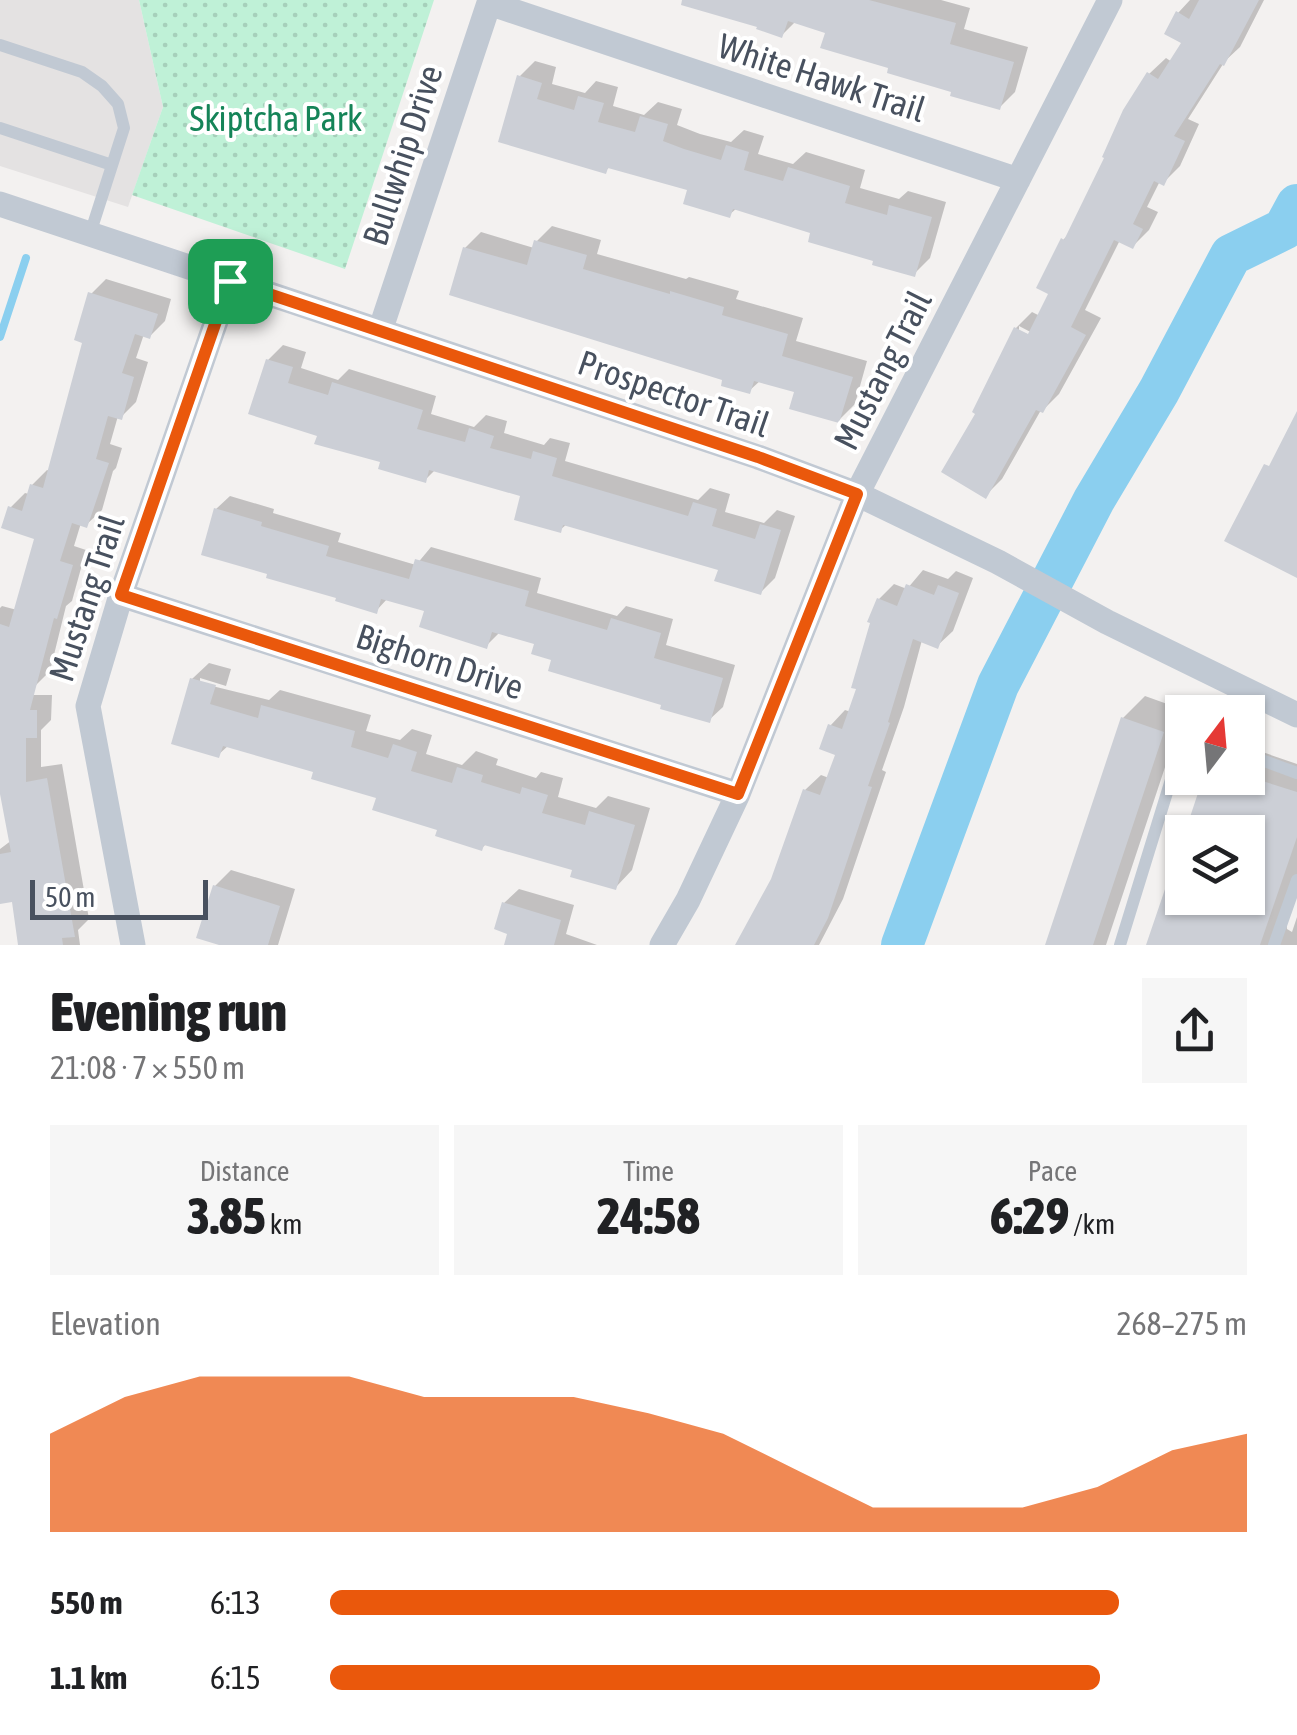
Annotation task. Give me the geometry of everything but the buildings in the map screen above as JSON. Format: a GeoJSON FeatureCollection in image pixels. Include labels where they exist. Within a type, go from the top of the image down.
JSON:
{"type":"FeatureCollection","features":[{"type":"Feature","properties":{"kind":"street","name":"Mustang Trail"},"geometry":{"type":"LineString","coordinates":[[662,945],[738,794],[857,494],[1110,0]]}},
{"type":"Feature","properties":{"kind":"street","name":"White Hawk Trail"},"geometry":{"type":"LineString","coordinates":[[489,1],[1018,180]]}},
{"type":"Feature","properties":{"kind":"street","name":"Bullwhip Drive"},"geometry":{"type":"LineString","coordinates":[[380,331],[489,1]]}},
{"type":"Feature","properties":{"kind":"street","name":"Prospector Trail"},"geometry":{"type":"LineString","coordinates":[[0,204],[758,457],[857,494],[1297,715]]}},
{"type":"Feature","properties":{"kind":"street","name":"Mustang Trail"},"geometry":{"type":"LineString","coordinates":[[133,945],[88,706],[121,595],[230,281]]}},
{"type":"Feature","properties":{"kind":"street","name":"Bighorn Drive"},"geometry":{"type":"LineString","coordinates":[[121,595],[738,794]]}},
{"type":"Feature","properties":{"kind":"lane"},"geometry":{"type":"LineString","coordinates":[[0,46],[82,72],[118,104],[124,128],[90,234]]}},
{"type":"Feature","properties":{"kind":"lane"},"geometry":{"type":"LineString","coordinates":[[0,128],[112,165]]}},
{"type":"Feature","properties":{"kind":"lane"},"geometry":{"type":"LineString","coordinates":[[1265,761],[1297,773]]}},
{"type":"Feature","properties":{"kind":"lane"},"geometry":{"type":"LineString","coordinates":[[1120,945],[1166,795]]}},
{"type":"Feature","properties":{"kind":"lane"},"geometry":{"type":"LineString","coordinates":[[1274,945],[1297,880]]}},
{"type":"Feature","properties":{"kind":"shaded area"},"geometry":{"type":"Polygon","coordinates":[[[0,0],[139,0],[163,107],[128,207],[0,166],[0,0]]]}},
{"type":"Feature","properties":{"kind":"green space","name":"Skiptcha Park"},"geometry":{"type":"Polygon","coordinates":[[[139,0],[434,0],[345,269],[132,195],[163,107],[139,0]]]}},
{"type":"Feature","properties":{"kind":"waterway"},"geometry":{"type":"LineString","coordinates":[[902,945],[998,685],[1094,500],[1159,391],[1231,255],[1284,229],[1297,205]]}},
{"type":"Feature","properties":{"kind":"waterway"},"geometry":{"type":"LineString","coordinates":[[0,337],[26,258]]}},
{"type":"Feature","properties":{"kind":"route"},"geometry":{"type":"LineString","coordinates":[[230,281],[758,457],[857,494],[738,794],[121,595],[230,281]]}}]}
